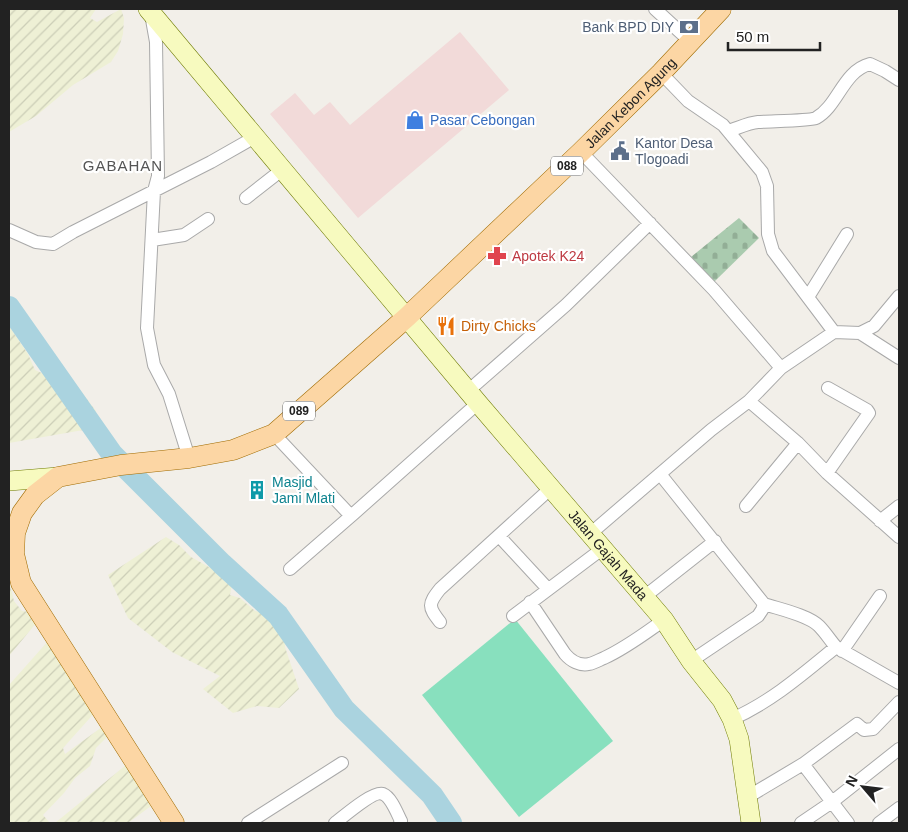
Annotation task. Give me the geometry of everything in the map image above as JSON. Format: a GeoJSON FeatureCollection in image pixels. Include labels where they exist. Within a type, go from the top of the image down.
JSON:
{"type":"FeatureCollection","features":[{"type":"Feature","properties":{"kind":"main road","name":"Jalan Kebon Agung"},"geometry":{"type":"LineString","coordinates":[[407,317],[582,152],[661,73],[721,9]]}},
{"type":"Feature","properties":{"kind":"main road","name":"Jalan Gajah Mada"},"geometry":{"type":"LineString","coordinates":[[149,10],[473,397],[664,620],[691,661],[722,700],[732,719],[739,739],[751,823]]}},
{"type":"Feature","properties":{"kind":"main road","name":"089"},"geometry":{"type":"LineString","coordinates":[[174,823],[21,583],[14,554],[15,534],[22,513],[34,495],[58,477],[121,465],[189,458],[233,450],[274,434],[407,317]]}},
{"type":"Feature","properties":{"kind":"main road"},"geometry":{"type":"LineString","coordinates":[[9,481],[58,477]]}},
{"type":"Feature","properties":{"kind":"main road"},"geometry":{"type":"LineString","coordinates":[[9,561],[21,583]]}},
{"type":"Feature","properties":{"kind":"street"},"geometry":{"type":"LineString","coordinates":[[655,9],[691,42]]}},
{"type":"Feature","properties":{"kind":"street"},"geometry":{"type":"LineString","coordinates":[[149,10],[156,42],[158,176],[154,191],[146,328],[154,365],[170,394],[189,458]]}},
{"type":"Feature","properties":{"kind":"street"},"geometry":{"type":"LineString","coordinates":[[728,131],[755,122],[816,118],[826,109],[853,74],[864,65],[870,64],[899,80]]}},
{"type":"Feature","properties":{"kind":"street"},"geometry":{"type":"LineString","coordinates":[[661,73],[688,101],[712,117],[728,131],[762,172],[766,186],[768,234],[773,250],[834,332]]}},
{"type":"Feature","properties":{"kind":"street"},"geometry":{"type":"LineString","coordinates":[[9,230],[36,242],[52,244],[256,137]]}},
{"type":"Feature","properties":{"kind":"street"},"geometry":{"type":"LineString","coordinates":[[582,152],[714,290],[781,368]]}},
{"type":"Feature","properties":{"kind":"street"},"geometry":{"type":"LineString","coordinates":[[246,198],[283,169]]}},
{"type":"Feature","properties":{"kind":"street"},"geometry":{"type":"LineString","coordinates":[[152,240],[184,235],[208,219]]}},
{"type":"Feature","properties":{"kind":"street"},"geometry":{"type":"LineString","coordinates":[[290,569],[351,516],[650,223]]}},
{"type":"Feature","properties":{"kind":"street"},"geometry":{"type":"LineString","coordinates":[[808,298],[847,234]]}},
{"type":"Feature","properties":{"kind":"street"},"geometry":{"type":"LineString","coordinates":[[590,534],[711,430],[749,401],[781,368],[834,332],[860,333],[874,326],[899,296]]}},
{"type":"Feature","properties":{"kind":"street"},"geometry":{"type":"LineString","coordinates":[[860,333],[899,358]]}},
{"type":"Feature","properties":{"kind":"street"},"geometry":{"type":"LineString","coordinates":[[827,473],[869,414],[867,410],[828,388]]}},
{"type":"Feature","properties":{"kind":"street"},"geometry":{"type":"LineString","coordinates":[[749,401],[798,443],[827,473],[899,537]]}},
{"type":"Feature","properties":{"kind":"street"},"geometry":{"type":"LineString","coordinates":[[274,434],[351,516]]}},
{"type":"Feature","properties":{"kind":"street"},"geometry":{"type":"LineString","coordinates":[[746,506],[798,443]]}},
{"type":"Feature","properties":{"kind":"street"},"geometry":{"type":"LineString","coordinates":[[660,474],[764,604],[803,616],[818,624],[839,649],[899,683]]}},
{"type":"Feature","properties":{"kind":"street"},"geometry":{"type":"LineString","coordinates":[[440,622],[431,610],[430,602],[433,597],[551,488]]}},
{"type":"Feature","properties":{"kind":"street"},"geometry":{"type":"LineString","coordinates":[[880,521],[899,506]]}},
{"type":"Feature","properties":{"kind":"street"},"geometry":{"type":"LineString","coordinates":[[499,536],[548,589]]}},
{"type":"Feature","properties":{"kind":"street"},"geometry":{"type":"LineString","coordinates":[[644,597],[715,541]]}},
{"type":"Feature","properties":{"kind":"street"},"geometry":{"type":"LineString","coordinates":[[513,616],[602,549]]}},
{"type":"Feature","properties":{"kind":"street"},"geometry":{"type":"LineString","coordinates":[[732,719],[771,699],[839,649],[880,596]]}},
{"type":"Feature","properties":{"kind":"street"},"geometry":{"type":"LineString","coordinates":[[530,602],[570,660],[583,664],[589,664],[620,651],[664,620]]}},
{"type":"Feature","properties":{"kind":"street"},"geometry":{"type":"LineString","coordinates":[[691,661],[758,616],[764,604]]}},
{"type":"Feature","properties":{"kind":"street"},"geometry":{"type":"LineString","coordinates":[[746,798],[803,764],[856,724],[864,730],[874,729],[899,702]]}},
{"type":"Feature","properties":{"kind":"street"},"geometry":{"type":"LineString","coordinates":[[801,823],[832,802],[899,750]]}},
{"type":"Feature","properties":{"kind":"street"},"geometry":{"type":"LineString","coordinates":[[248,823],[342,763]]}},
{"type":"Feature","properties":{"kind":"street"},"geometry":{"type":"LineString","coordinates":[[803,764],[848,823]]}},
{"type":"Feature","properties":{"kind":"street"},"geometry":{"type":"LineString","coordinates":[[335,823],[378,794],[388,798],[401,821],[400,823]]}},
{"type":"Feature","properties":{"kind":"street"},"geometry":{"type":"LineString","coordinates":[[879,823],[899,808]]}},
{"type":"Feature","properties":{"kind":"shaded area","name":"Pasar Cebongan"},"geometry":{"type":"Polygon","coordinates":[[[460,32],[509,90],[358,218],[270,114],[295,93],[314,115],[330,102],[350,125],[460,32]]]}},
{"type":"Feature","properties":{"kind":"green space"},"geometry":{"type":"Polygon","coordinates":[[[9,9],[96,9],[90,18],[97,22],[121,9],[124,18],[123,34],[118,51],[111,62],[73,85],[36,116],[9,132],[9,9]]]}},
{"type":"Feature","properties":{"kind":"green space"},"geometry":{"type":"Polygon","coordinates":[[[739,218],[759,238],[714,282],[691,257],[739,218]]]}},
{"type":"Feature","properties":{"kind":"green space"},"geometry":{"type":"Polygon","coordinates":[[[9,326],[28,354],[35,370],[44,374],[64,369],[96,411],[89,429],[9,443],[9,326]]]}},
{"type":"Feature","properties":{"kind":"green space"},"geometry":{"type":"Polygon","coordinates":[[[166,537],[179,545],[191,557],[225,576],[232,584],[230,595],[240,598],[255,611],[266,613],[280,625],[299,689],[279,708],[257,706],[233,713],[203,689],[220,676],[172,652],[128,618],[108,575],[166,537]]]}},
{"type":"Feature","properties":{"kind":"green space"},"geometry":{"type":"Polygon","coordinates":[[[9,581],[14,601],[22,611],[30,612],[37,622],[9,656],[9,581]]]}},
{"type":"Feature","properties":{"kind":"green space"},"geometry":{"type":"Polygon","coordinates":[[[515,619],[613,741],[519,817],[422,695],[515,619]]]}},
{"type":"Feature","properties":{"kind":"green space"},"geometry":{"type":"Polygon","coordinates":[[[49,640],[98,709],[63,748],[65,754],[106,724],[112,732],[96,748],[90,766],[75,778],[43,815],[50,823],[9,823],[9,685],[49,640]]]}},
{"type":"Feature","properties":{"kind":"green space"},"geometry":{"type":"Polygon","coordinates":[[[126,765],[151,806],[128,823],[55,823],[126,765]]]}},
{"type":"Feature","properties":{"kind":"waterway"},"geometry":{"type":"LineString","coordinates":[[9,307],[112,454],[222,564],[278,615],[344,709],[432,795],[451,823]]}},
{"type":"Feature","properties":{"kind":"place","name":"Bank BPD DIY"},"geometry":{"type":"Point","coordinates":[689,27]}},
{"type":"Feature","properties":{"kind":"place","name":"Pasar Cebongan"},"geometry":{"type":"Point","coordinates":[415,120]}},
{"type":"Feature","properties":{"kind":"place","name":"Kantor Desa Tlogoadi"},"geometry":{"type":"Point","coordinates":[620,151]}},
{"type":"Feature","properties":{"kind":"place","name":"Apotek K24"},"geometry":{"type":"Point","coordinates":[497,256]}},
{"type":"Feature","properties":{"kind":"place","name":"Dirty Chicks"},"geometry":{"type":"Point","coordinates":[446,326]}},
{"type":"Feature","properties":{"kind":"place","name":"Masjid Jami Mlati"},"geometry":{"type":"Point","coordinates":[257,490]}},
{"type":"Feature","properties":{"kind":"district","name":"GABAHAN"},"geometry":{"type":"Point","coordinates":[123,165]}}]}
